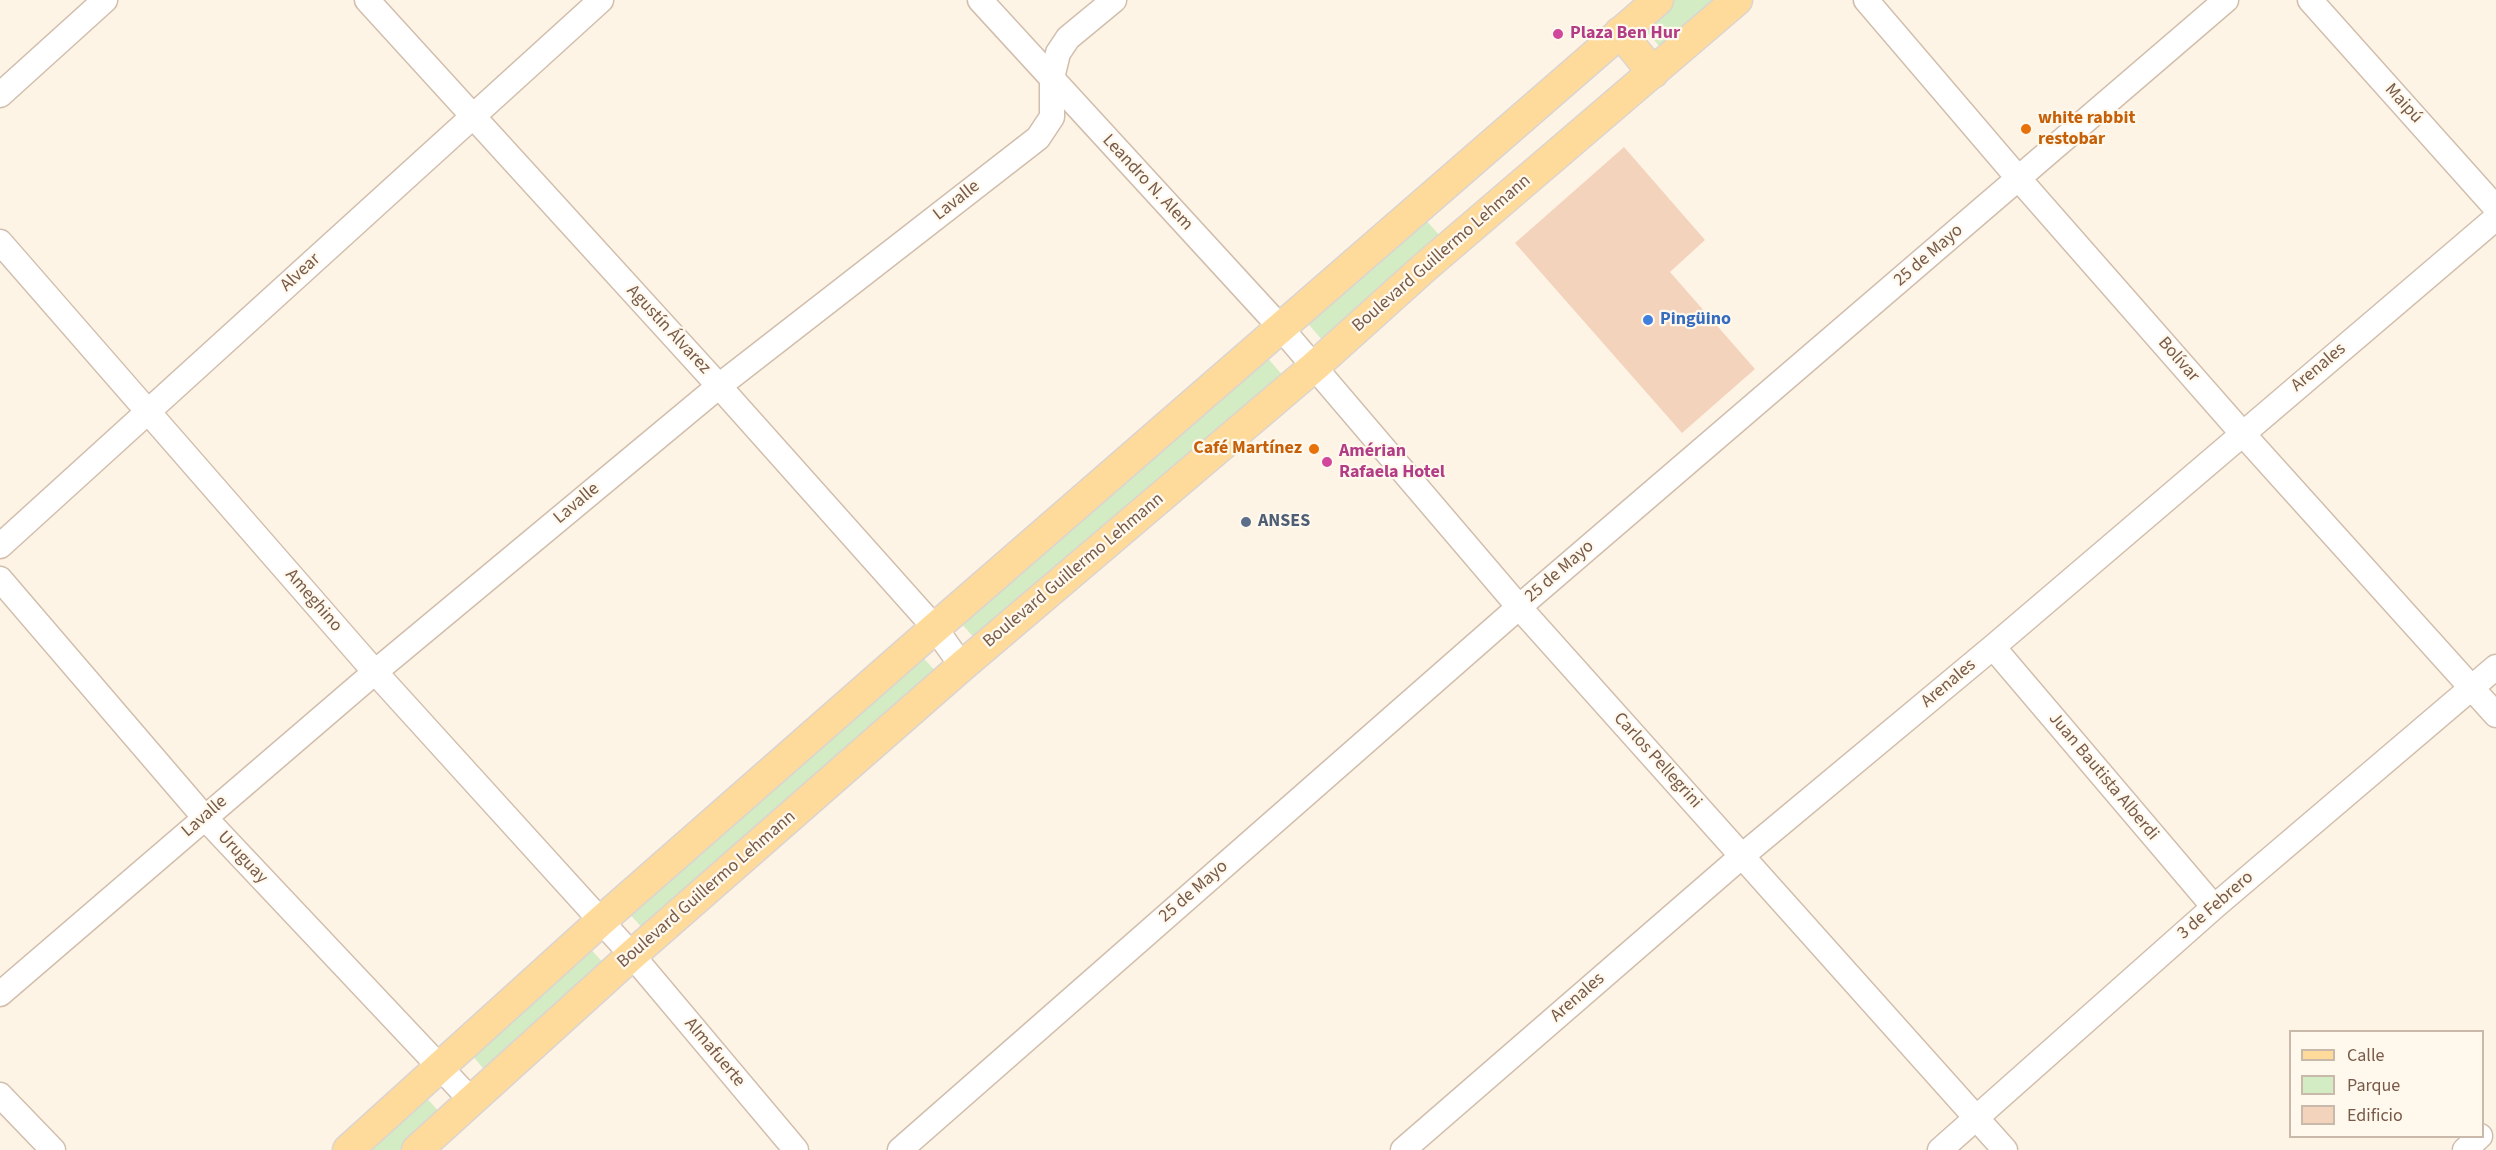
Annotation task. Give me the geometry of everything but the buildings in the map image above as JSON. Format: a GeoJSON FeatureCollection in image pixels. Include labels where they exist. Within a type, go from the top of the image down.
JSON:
{"type":"FeatureCollection","features":[{"type":"Feature","properties":{"kind":"main road"},"geometry":{"type":"LineString","coordinates":[[348,1150],[601,921],[1658,0]]}},
{"type":"Feature","properties":{"kind":"main road","name":"Boulevard Guillermo Lehmann"},"geometry":{"type":"LineString","coordinates":[[417,1150],[632,955],[962,666],[1315,366],[1462,235],[1737,0]]}},
{"type":"Feature","properties":{"kind":"main road"},"geometry":{"type":"LineString","coordinates":[[1620,32],[1653,73]]}},
{"type":"Feature","properties":{"kind":"main road"},"geometry":{"type":"LineString","coordinates":[[1430,198],[1462,235]]}},
{"type":"Feature","properties":{"kind":"street"},"geometry":{"type":"LineString","coordinates":[[0,95],[105,0]]}},
{"type":"Feature","properties":{"kind":"street","name":"Agustín Álvarez"},"geometry":{"type":"LineString","coordinates":[[367,0],[720,386],[935,628],[962,666]]}},
{"type":"Feature","properties":{"kind":"street","name":"Alvear"},"geometry":{"type":"LineString","coordinates":[[0,546],[601,0]]}},
{"type":"Feature","properties":{"kind":"street","name":"Leandro N. Alem"},"geometry":{"type":"LineString","coordinates":[[980,0],[1315,366]]}},
{"type":"Feature","properties":{"kind":"street","name":"Lavalle"},"geometry":{"type":"LineString","coordinates":[[0,994],[375,672],[720,386],[1038,138],[1052,117],[1052,78],[1058,53],[1068,39],[1114,0]]}},
{"type":"Feature","properties":{"kind":"street","name":"Bolívar"},"geometry":{"type":"LineString","coordinates":[[1866,0],[2019,180],[2242,433],[2496,715]]}},
{"type":"Feature","properties":{"kind":"street","name":"25 de Mayo"},"geometry":{"type":"LineString","coordinates":[[900,1150],[1519,607],[2226,0]]}},
{"type":"Feature","properties":{"kind":"street","name":"Maipú"},"geometry":{"type":"LineString","coordinates":[[2310,0],[2496,208]]}},
{"type":"Feature","properties":{"kind":"street","name":"Arenales"},"geometry":{"type":"LineString","coordinates":[[1403,1150],[1742,856],[1993,647],[2496,218]]}},
{"type":"Feature","properties":{"kind":"street","name":"Ameghino"},"geometry":{"type":"LineString","coordinates":[[0,242],[375,672],[632,955]]}},
{"type":"Feature","properties":{"kind":"street","name":"Carlos Pellegrini"},"geometry":{"type":"LineString","coordinates":[[1315,366],[1519,607],[2005,1150]]}},
{"type":"Feature","properties":{"kind":"street","name":"Uruguay"},"geometry":{"type":"LineString","coordinates":[[0,579],[205,818],[471,1100]]}},
{"type":"Feature","properties":{"kind":"street","name":"Juan Bautista Alberdi"},"geometry":{"type":"LineString","coordinates":[[1993,647],[2214,907]]}},
{"type":"Feature","properties":{"kind":"street","name":"3 de Febrero"},"geometry":{"type":"LineString","coordinates":[[1940,1150],[2214,907],[2496,667]]}},
{"type":"Feature","properties":{"kind":"street","name":"Almafuerte"},"geometry":{"type":"LineString","coordinates":[[632,955],[796,1150]]}},
{"type":"Feature","properties":{"kind":"street"},"geometry":{"type":"LineString","coordinates":[[0,1095],[53,1150]]}},
{"type":"Feature","properties":{"kind":"street"},"geometry":{"type":"LineString","coordinates":[[2484,1133],[2496,1123]]}},
{"type":"Feature","properties":{"kind":"street"},"geometry":{"type":"LineString","coordinates":[[2465,1150],[2479,1138]]}},
{"type":"Feature","properties":{"kind":"green space"},"geometry":{"type":"Polygon","coordinates":[[[1673,0],[1716,0],[1661,48],[1642,27],[1673,0]]]}},
{"type":"Feature","properties":{"kind":"green space"},"geometry":{"type":"Polygon","coordinates":[[[1423,217],[1442,238],[1323,341],[1304,319],[1423,217]]]}},
{"type":"Feature","properties":{"kind":"green space"},"geometry":{"type":"Polygon","coordinates":[[[1265,355],[1284,377],[977,641],[958,620],[1265,355]]]}},
{"type":"Feature","properties":{"kind":"green space"},"geometry":{"type":"Polygon","coordinates":[[[919,653],[938,674],[645,931],[626,910],[919,653]]]}},
{"type":"Feature","properties":{"kind":"green space"},"geometry":{"type":"Polygon","coordinates":[[[588,946],[607,967],[489,1075],[470,1053],[588,946]]]}},
{"type":"Feature","properties":{"kind":"green space"},"geometry":{"type":"Polygon","coordinates":[[[423,1094],[442,1115],[404,1150],[362,1150],[423,1094]]]}},
{"type":"Feature","properties":{"kind":"place","name":"Plaza Ben Hur"},"geometry":{"type":"Point","coordinates":[1558,34]}},
{"type":"Feature","properties":{"kind":"place","name":"white rabbit restobar"},"geometry":{"type":"Point","coordinates":[2026,129]}},
{"type":"Feature","properties":{"kind":"place","name":"Pingüino"},"geometry":{"type":"Point","coordinates":[1648,320]}},
{"type":"Feature","properties":{"kind":"place","name":"Café Martínez"},"geometry":{"type":"Point","coordinates":[1314,449]}},
{"type":"Feature","properties":{"kind":"place","name":"Amérian Rafaela Hotel"},"geometry":{"type":"Point","coordinates":[1327,462]}},
{"type":"Feature","properties":{"kind":"place","name":"ANSES"},"geometry":{"type":"Point","coordinates":[1246,522]}}]}
